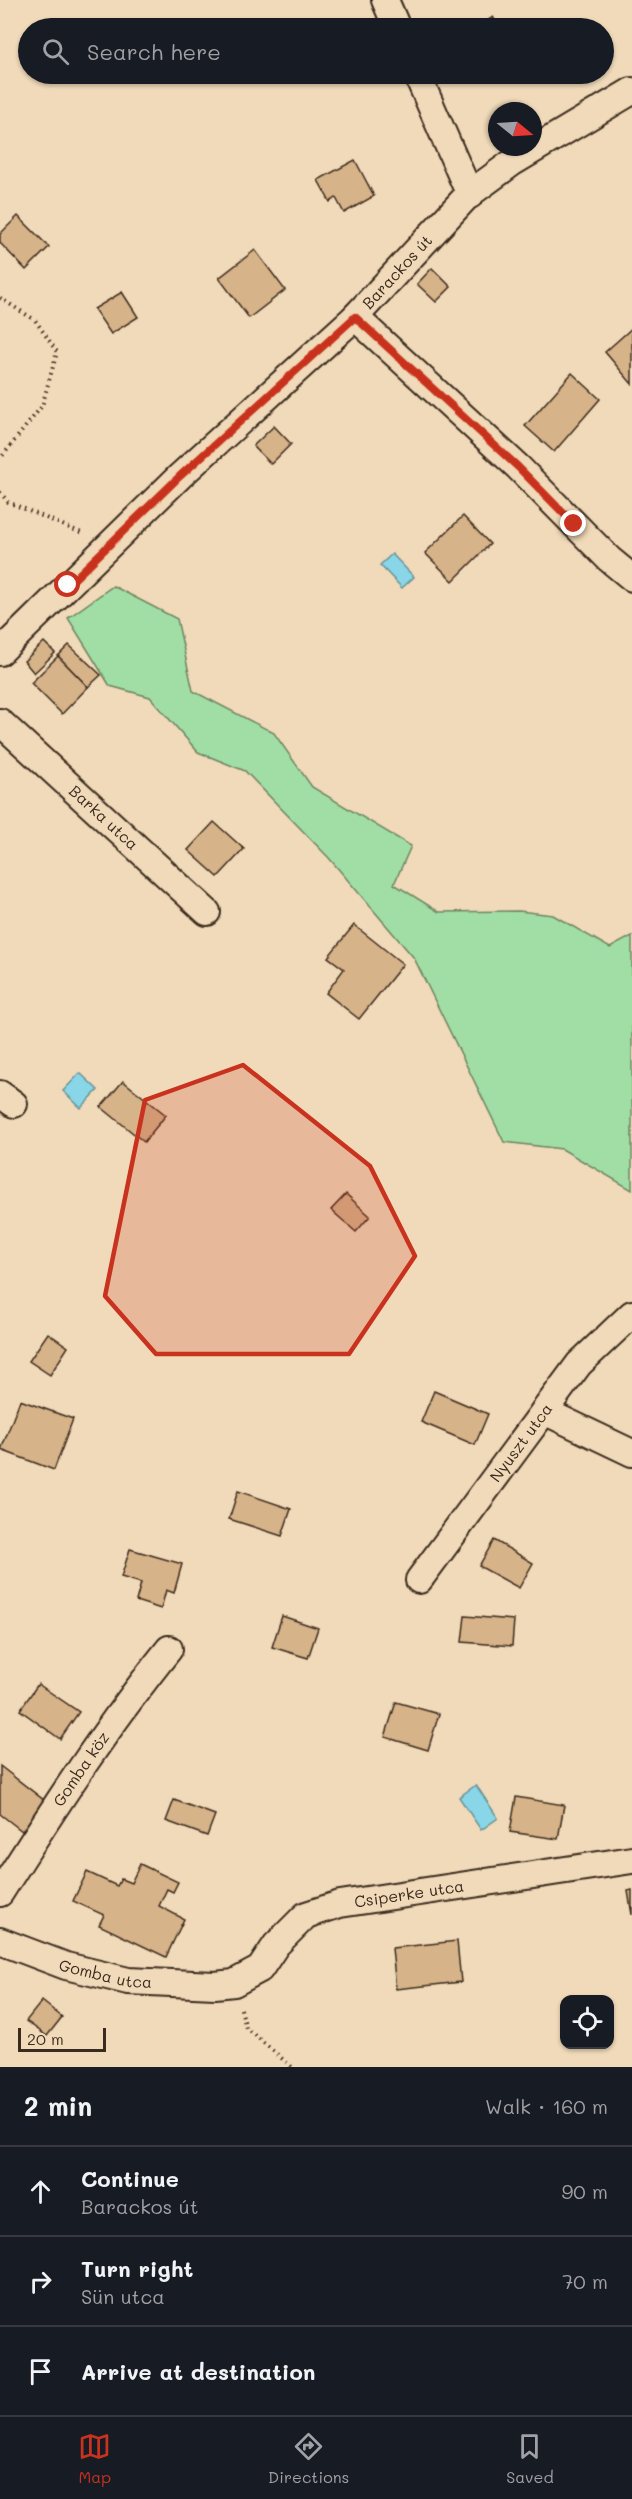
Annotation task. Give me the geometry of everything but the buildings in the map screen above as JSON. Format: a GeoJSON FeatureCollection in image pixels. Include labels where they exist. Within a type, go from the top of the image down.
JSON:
{"type":"FeatureCollection","features":[{"type":"Feature","properties":{"kind":"street"},"geometry":{"type":"LineString","coordinates":[[385,0],[393,18]]}},
{"type":"Feature","properties":{"kind":"street"},"geometry":{"type":"LineString","coordinates":[[421,84],[470,195]]}},
{"type":"Feature","properties":{"kind":"street","name":"Barackos út"},"geometry":{"type":"LineString","coordinates":[[0,652],[180,476],[355,317],[470,195],[513,162],[632,91]]}},
{"type":"Feature","properties":{"kind":"street"},"geometry":{"type":"LineString","coordinates":[[355,317],[518,467],[609,560],[632,578]]}},
{"type":"Feature","properties":{"kind":"street","name":"Barka utca"},"geometry":{"type":"LineString","coordinates":[[0,722],[207,912]]}},
{"type":"Feature","properties":{"kind":"street","name":"Nyuszt utca"},"geometry":{"type":"LineString","coordinates":[[419,1580],[579,1364],[632,1314]]}},
{"type":"Feature","properties":{"kind":"street"},"geometry":{"type":"LineString","coordinates":[[544,1411],[632,1453]]}},
{"type":"Feature","properties":{"kind":"street","name":"Gomba köz"},"geometry":{"type":"LineString","coordinates":[[0,1893],[76,1774],[127,1701],[169,1649]]}},
{"type":"Feature","properties":{"kind":"street","name":"Csiperke utca"},"geometry":{"type":"LineString","coordinates":[[224,1984],[260,1969],[276,1945],[306,1915],[340,1904],[632,1860]]}},
{"type":"Feature","properties":{"kind":"street","name":"Gomba utca"},"geometry":{"type":"LineString","coordinates":[[0,1941],[66,1966],[128,1981],[224,1984]]}},
{"type":"Feature","properties":{"kind":"path"},"geometry":{"type":"LineString","coordinates":[[0,298],[35,320],[57,352],[42,406],[0,459]]}},
{"type":"Feature","properties":{"kind":"path"},"geometry":{"type":"LineString","coordinates":[[0,492],[8,502],[109,545]]}},
{"type":"Feature","properties":{"kind":"path"},"geometry":{"type":"LineString","coordinates":[[224,1984],[246,2028],[292,2067]]}},
{"type":"Feature","properties":{"kind":"highlighted area"},"geometry":{"type":"Polygon","coordinates":[[[243,1065],[370,1166],[415,1256],[349,1354],[156,1354],[105,1296],[145,1100],[243,1065]]]}},
{"type":"Feature","properties":{"kind":"green space"},"geometry":{"type":"Polygon","coordinates":[[[113,586],[177,619],[193,691],[274,733],[312,787],[411,846],[394,884],[439,912],[519,911],[553,915],[610,948],[632,936],[632,1190],[562,1149],[504,1142],[414,958],[329,858],[245,771],[198,752],[150,697],[110,686],[68,618],[113,586]]]}},
{"type":"Feature","properties":{"kind":"water"},"geometry":{"type":"Polygon","coordinates":[[[392,554],[414,577],[402,588],[380,565],[392,554]]]}},
{"type":"Feature","properties":{"kind":"water"},"geometry":{"type":"Polygon","coordinates":[[[80,1073],[98,1090],[81,1108],[63,1091],[80,1073]]]}},
{"type":"Feature","properties":{"kind":"water"},"geometry":{"type":"Polygon","coordinates":[[[476,1785],[498,1818],[481,1830],[459,1797],[476,1785]]]}},
{"type":"Feature","properties":{"kind":"route"},"geometry":{"type":"LineString","coordinates":[[68,585],[180,476],[355,317],[518,467],[574,524]]}}]}
